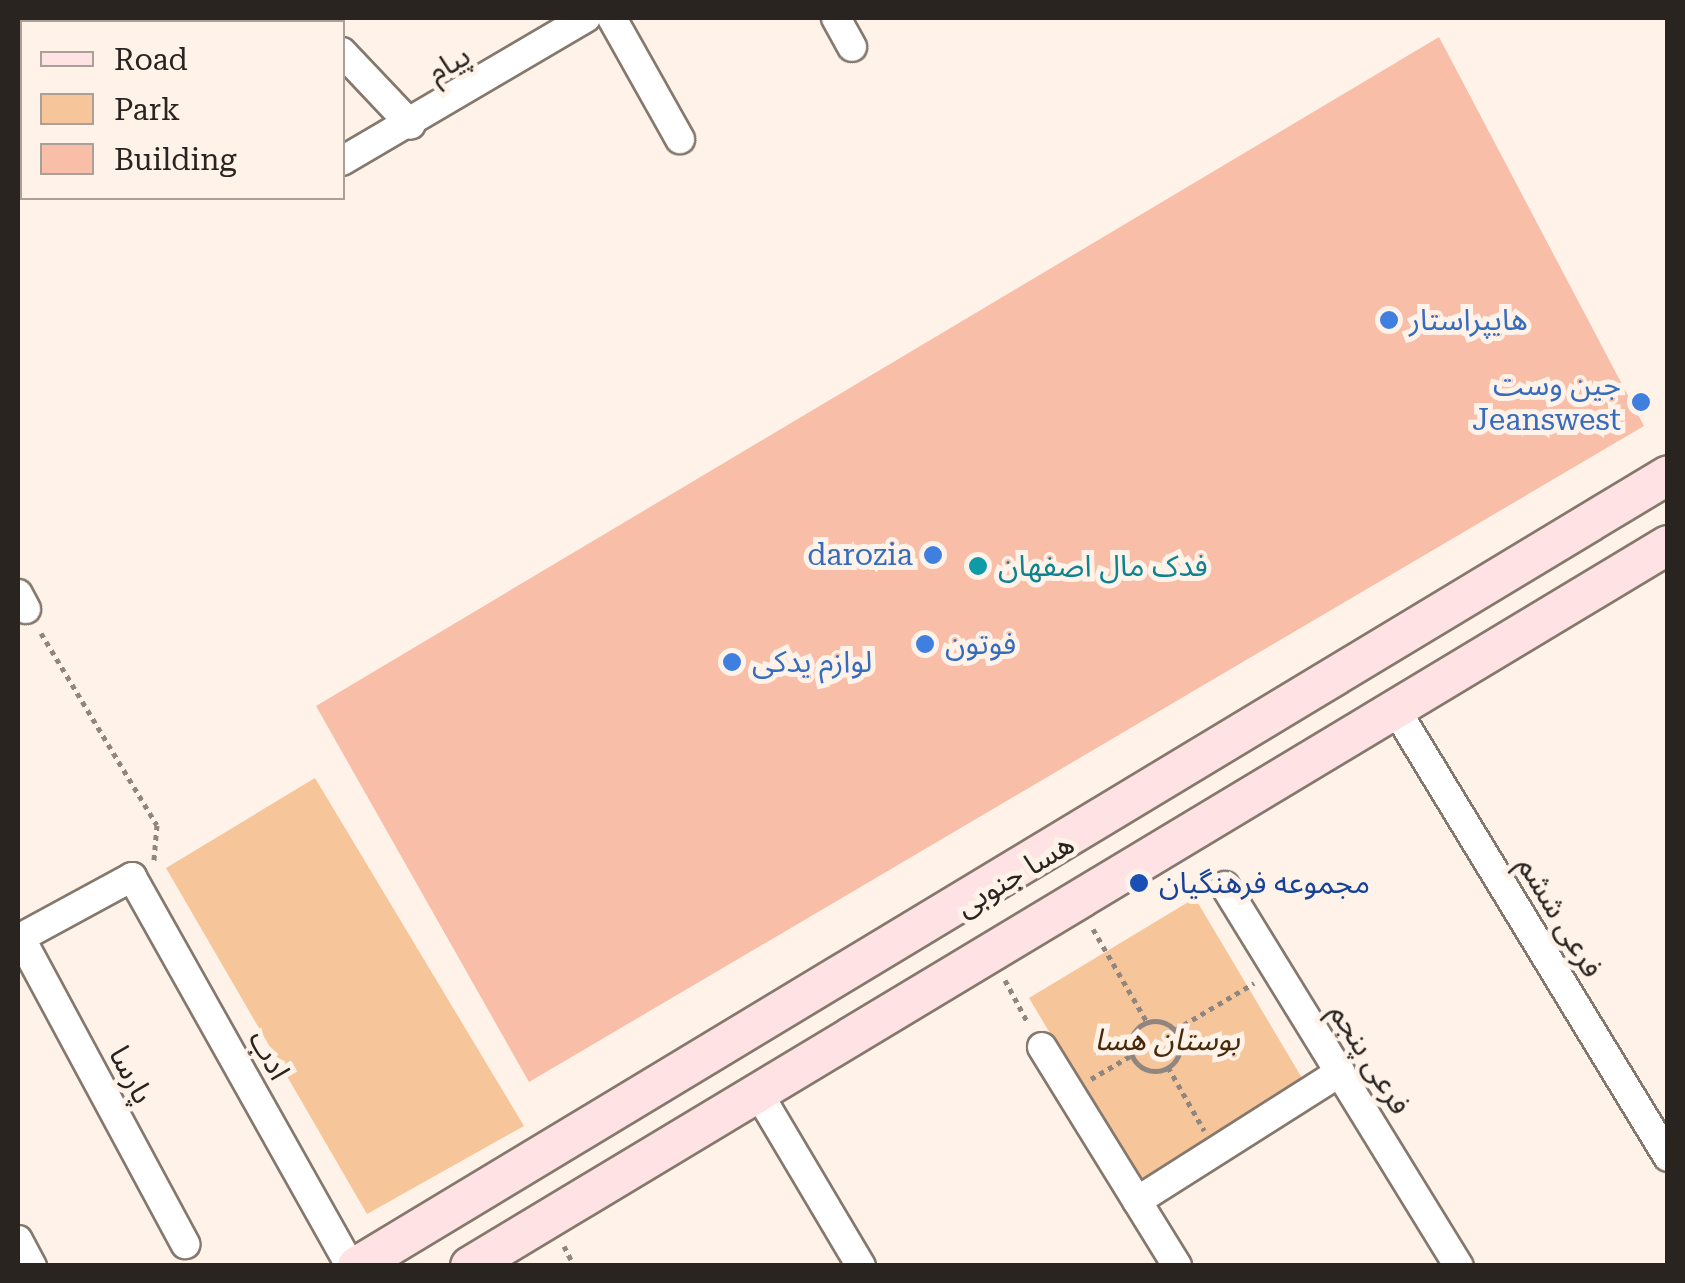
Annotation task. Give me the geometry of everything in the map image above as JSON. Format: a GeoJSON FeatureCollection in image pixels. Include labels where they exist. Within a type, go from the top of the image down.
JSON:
{"type":"FeatureCollection","features":[{"type":"Feature","properties":{"kind":"main road","name":"هسا جنوبی"},"geometry":{"type":"LineString","coordinates":[[353,1266],[980,897],[1668,475]]}},
{"type":"Feature","properties":{"kind":"main road","name":"هسا جنوبی"},"geometry":{"type":"LineString","coordinates":[[470,1266],[760,1096],[1668,545]]}},
{"type":"Feature","properties":{"kind":"main road"},"geometry":{"type":"LineString","coordinates":[[980,897],[1000,950]]}},
{"type":"Feature","properties":{"kind":"street","name":"پیام"},"geometry":{"type":"LineString","coordinates":[[345,158],[411,125],[586,18]]}},
{"type":"Feature","properties":{"kind":"street"},"geometry":{"type":"LineString","coordinates":[[612,18],[680,138]]}},
{"type":"Feature","properties":{"kind":"street"},"geometry":{"type":"LineString","coordinates":[[836,18],[852,48]]}},
{"type":"Feature","properties":{"kind":"street"},"geometry":{"type":"LineString","coordinates":[[345,55],[411,125]]}},
{"type":"Feature","properties":{"kind":"street","name":"فرعی ششم"},"geometry":{"type":"LineString","coordinates":[[1396,710],[1668,1157]]}},
{"type":"Feature","properties":{"kind":"street"},"geometry":{"type":"LineString","coordinates":[[19,938],[132,877]]}},
{"type":"Feature","properties":{"kind":"street","name":"ادب"},"geometry":{"type":"LineString","coordinates":[[132,877],[353,1266]]}},
{"type":"Feature","properties":{"kind":"street","name":"فرعی پنجم"},"geometry":{"type":"LineString","coordinates":[[1224,886],[1459,1266]]}},
{"type":"Feature","properties":{"kind":"street","name":"پارسا"},"geometry":{"type":"LineString","coordinates":[[19,938],[185,1244]]}},
{"type":"Feature","properties":{"kind":"street"},"geometry":{"type":"LineString","coordinates":[[1042,1048],[1177,1266]]}},
{"type":"Feature","properties":{"kind":"street"},"geometry":{"type":"LineString","coordinates":[[1137,1201],[1340,1072]]}},
{"type":"Feature","properties":{"kind":"street"},"geometry":{"type":"LineString","coordinates":[[760,1096],[861,1266]]}},
{"type":"Feature","properties":{"kind":"street"},"geometry":{"type":"LineString","coordinates":[[18,1240],[32,1266]]}},
{"type":"Feature","properties":{"kind":"path"},"geometry":{"type":"LineString","coordinates":[[22,602],[158,825],[161,849],[132,877]]}},
{"type":"Feature","properties":{"kind":"path"},"geometry":{"type":"LineString","coordinates":[[1000,950],[1042,1048]]}},
{"type":"Feature","properties":{"kind":"path"},"geometry":{"type":"LineString","coordinates":[[1106,952],[1146,1022],[1175,1030],[1248,986]]}},
{"type":"Feature","properties":{"kind":"path"},"geometry":{"type":"LineString","coordinates":[[1146,1022],[1131,1039],[1132,1055],[1143,1068],[1168,1068]]}},
{"type":"Feature","properties":{"kind":"path"},"geometry":{"type":"LineString","coordinates":[[1168,1068],[1180,1046],[1175,1030]]}},
{"type":"Feature","properties":{"kind":"path"},"geometry":{"type":"LineString","coordinates":[[1081,1085],[1132,1055]]}},
{"type":"Feature","properties":{"kind":"path"},"geometry":{"type":"LineString","coordinates":[[1168,1068],[1210,1140]]}},
{"type":"Feature","properties":{"kind":"green space"},"geometry":{"type":"Polygon","coordinates":[[[315,778],[524,1126],[367,1214],[166,868],[315,778]]]}},
{"type":"Feature","properties":{"kind":"green space","name":"بوستان هسا"},"geometry":{"type":"Polygon","coordinates":[[[1195,898],[1305,1083],[1139,1183],[1029,998],[1195,898]]]}},
{"type":"Feature","properties":{"kind":"building","name":"فدک مال اصفهان"},"geometry":{"type":"Polygon","coordinates":[[[1439,37],[1644,426],[529,1082],[316,706],[1439,37]]]}},
{"type":"Feature","properties":{"kind":"place","name":"هایپراستار"},"geometry":{"type":"Point","coordinates":[1389,320]}},
{"type":"Feature","properties":{"kind":"place","name":"جین وست Jeanswest"},"geometry":{"type":"Point","coordinates":[1641,402]}},
{"type":"Feature","properties":{"kind":"place","name":"darozia"},"geometry":{"type":"Point","coordinates":[933,555]}},
{"type":"Feature","properties":{"kind":"place","name":"فدک مال اصفهان"},"geometry":{"type":"Point","coordinates":[978,566]}},
{"type":"Feature","properties":{"kind":"place","name":"فوتون"},"geometry":{"type":"Point","coordinates":[925,644]}},
{"type":"Feature","properties":{"kind":"place","name":"لوازم یدکی"},"geometry":{"type":"Point","coordinates":[732,662]}},
{"type":"Feature","properties":{"kind":"place","name":"مجموعه فرهنگیان"},"geometry":{"type":"Point","coordinates":[1139,883]}}]}
